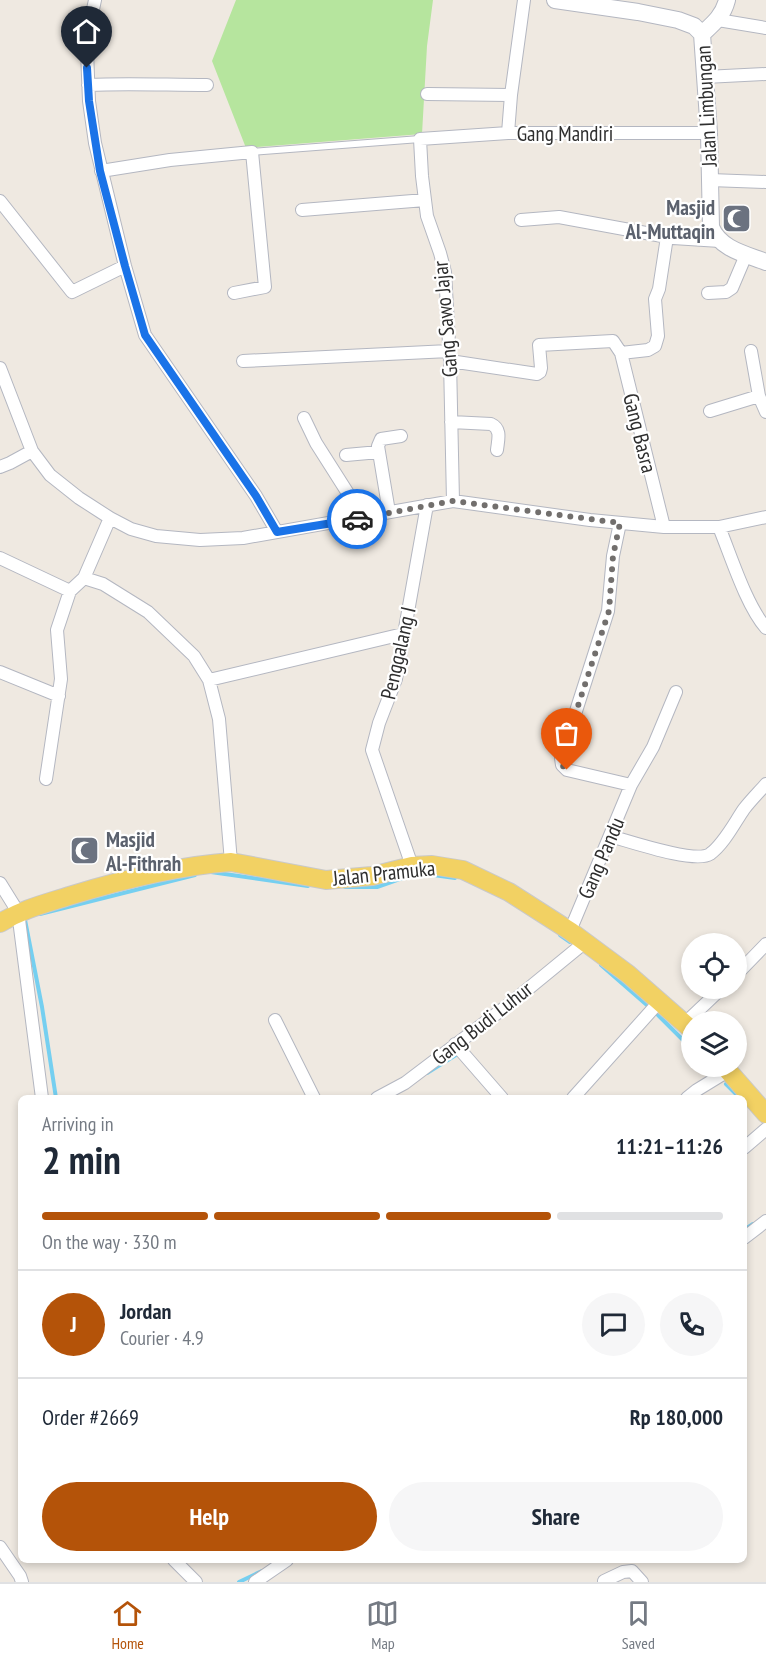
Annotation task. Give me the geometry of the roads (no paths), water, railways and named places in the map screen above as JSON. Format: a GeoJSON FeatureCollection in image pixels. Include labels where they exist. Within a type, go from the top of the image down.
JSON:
{"type":"FeatureCollection","features":[{"type":"Feature","properties":{"kind":"main road","name":"Jalan Pramuka"},"geometry":{"type":"LineString","coordinates":[[0,923],[18,912],[83,892],[152,874],[218,863],[231,862],[326,880],[372,876],[412,866],[432,865],[463,870],[509,892],[570,931],[628,974],[681,1021]]}},
{"type":"Feature","properties":{"kind":"main road"},"geometry":{"type":"LineString","coordinates":[[733,1077],[766,1114]]}},
{"type":"Feature","properties":{"kind":"street"},"geometry":{"type":"LineString","coordinates":[[95,0],[87,51],[88,84],[95,143],[100,171],[145,335],[256,496],[277,532]]}},
{"type":"Feature","properties":{"kind":"street"},"geometry":{"type":"LineString","coordinates":[[508,133],[524,0]]}},
{"type":"Feature","properties":{"kind":"street","name":"Jalan Limbungan"},"geometry":{"type":"LineString","coordinates":[[555,0],[678,20],[694,26],[702,34],[710,133],[711,227],[720,242]]}},
{"type":"Feature","properties":{"kind":"street"},"geometry":{"type":"LineString","coordinates":[[702,34],[718,20],[725,9],[727,0]]}},
{"type":"Feature","properties":{"kind":"street"},"geometry":{"type":"LineString","coordinates":[[718,20],[766,28]]}},
{"type":"Feature","properties":{"kind":"street"},"geometry":{"type":"LineString","coordinates":[[705,77],[766,74]]}},
{"type":"Feature","properties":{"kind":"street"},"geometry":{"type":"LineString","coordinates":[[88,84],[207,85]]}},
{"type":"Feature","properties":{"kind":"street"},"geometry":{"type":"LineString","coordinates":[[427,94],[511,95]]}},
{"type":"Feature","properties":{"kind":"street","name":"Gang Mandiri"},"geometry":{"type":"LineString","coordinates":[[420,139],[508,133],[710,133]]}},
{"type":"Feature","properties":{"kind":"street","name":"Gang Sawo Jajar"},"geometry":{"type":"LineString","coordinates":[[420,139],[426,216],[445,272],[453,501]]}},
{"type":"Feature","properties":{"kind":"street"},"geometry":{"type":"LineString","coordinates":[[100,171],[170,160],[252,152],[265,287],[234,293]]}},
{"type":"Feature","properties":{"kind":"street"},"geometry":{"type":"LineString","coordinates":[[710,180],[766,182]]}},
{"type":"Feature","properties":{"kind":"street"},"geometry":{"type":"LineString","coordinates":[[0,201],[72,292],[125,266]]}},
{"type":"Feature","properties":{"kind":"street"},"geometry":{"type":"LineString","coordinates":[[302,210],[425,201]]}},
{"type":"Feature","properties":{"kind":"street"},"geometry":{"type":"LineString","coordinates":[[521,220],[559,217],[667,237],[720,242],[766,262]]}},
{"type":"Feature","properties":{"kind":"street"},"geometry":{"type":"LineString","coordinates":[[621,353],[648,350],[655,346],[658,336],[655,299],[667,237]]}},
{"type":"Feature","properties":{"kind":"street"},"geometry":{"type":"LineString","coordinates":[[708,294],[726,292],[732,288],[746,255]]}},
{"type":"Feature","properties":{"kind":"street","name":"Gang Basra"},"geometry":{"type":"LineString","coordinates":[[449,356],[537,374],[541,368],[538,345],[613,341],[621,353],[664,527]]}},
{"type":"Feature","properties":{"kind":"street"},"geometry":{"type":"LineString","coordinates":[[751,351],[759,396],[766,412]]}},
{"type":"Feature","properties":{"kind":"street"},"geometry":{"type":"LineString","coordinates":[[243,361],[449,356]]}},
{"type":"Feature","properties":{"kind":"street"},"geometry":{"type":"LineString","coordinates":[[0,368],[32,451],[50,475],[79,498],[110,518],[131,529],[156,536],[200,540],[243,538],[453,501],[664,527],[719,527],[766,517]]}},
{"type":"Feature","properties":{"kind":"street"},"geometry":{"type":"LineString","coordinates":[[710,411],[759,396]]}},
{"type":"Feature","properties":{"kind":"street"},"geometry":{"type":"LineString","coordinates":[[304,418],[316,443],[363,517]]}},
{"type":"Feature","properties":{"kind":"street"},"geometry":{"type":"LineString","coordinates":[[451,422],[496,426],[499,431],[497,450]]}},
{"type":"Feature","properties":{"kind":"street"},"geometry":{"type":"LineString","coordinates":[[389,512],[378,446],[381,439],[400,436]]}},
{"type":"Feature","properties":{"kind":"street"},"geometry":{"type":"LineString","coordinates":[[0,467],[32,451]]}},
{"type":"Feature","properties":{"kind":"street"},"geometry":{"type":"LineString","coordinates":[[346,455],[379,452]]}},
{"type":"Feature","properties":{"kind":"street","name":"Penggalang I"},"geometry":{"type":"LineString","coordinates":[[412,866],[372,750],[379,723],[396,679],[427,505]]}},
{"type":"Feature","properties":{"kind":"street"},"geometry":{"type":"LineString","coordinates":[[46,779],[62,679],[57,630],[70,591],[84,578],[110,518]]}},
{"type":"Feature","properties":{"kind":"street"},"geometry":{"type":"LineString","coordinates":[[620,523],[613,556],[609,611],[561,758],[562,765],[567,770],[631,786]]}},
{"type":"Feature","properties":{"kind":"street"},"geometry":{"type":"LineString","coordinates":[[719,527],[750,601],[764,621]]}},
{"type":"Feature","properties":{"kind":"street"},"geometry":{"type":"LineString","coordinates":[[0,558],[70,591]]}},
{"type":"Feature","properties":{"kind":"street"},"geometry":{"type":"LineString","coordinates":[[84,578],[103,584],[148,612],[194,656],[209,680],[219,719],[231,862]]}},
{"type":"Feature","properties":{"kind":"street"},"geometry":{"type":"LineString","coordinates":[[209,680],[404,634]]}},
{"type":"Feature","properties":{"kind":"street"},"geometry":{"type":"LineString","coordinates":[[0,672],[59,696]]}},
{"type":"Feature","properties":{"kind":"street","name":"Gang Pandu"},"geometry":{"type":"LineString","coordinates":[[570,931],[631,786],[653,747],[676,692]]}},
{"type":"Feature","properties":{"kind":"street"},"geometry":{"type":"LineString","coordinates":[[610,836],[686,856],[701,857],[710,854],[719,845],[746,806],[766,784]]}},
{"type":"Feature","properties":{"kind":"street"},"geometry":{"type":"LineString","coordinates":[[0,883],[18,912],[42,1095]]}},
{"type":"Feature","properties":{"kind":"street","name":"Gang Budi Luhur"},"geometry":{"type":"LineString","coordinates":[[383,1095],[405,1083],[512,1002],[584,943]]}},
{"type":"Feature","properties":{"kind":"street"},"geometry":{"type":"LineString","coordinates":[[747,964],[766,944]]}},
{"type":"Feature","properties":{"kind":"street"},"geometry":{"type":"LineString","coordinates":[[702,1011],[712,999]]}},
{"type":"Feature","properties":{"kind":"street"},"geometry":{"type":"LineString","coordinates":[[576,1095],[659,1002]]}},
{"type":"Feature","properties":{"kind":"street"},"geometry":{"type":"LineString","coordinates":[[275,1020],[312,1095]]}},
{"type":"Feature","properties":{"kind":"street"},"geometry":{"type":"LineString","coordinates":[[455,1044],[499,1095]]}},
{"type":"Feature","properties":{"kind":"street"},"geometry":{"type":"LineString","coordinates":[[691,1095],[715,1077]]}},
{"type":"Feature","properties":{"kind":"street"},"geometry":{"type":"LineString","coordinates":[[747,1146],[766,1130]]}},
{"type":"Feature","properties":{"kind":"street"},"geometry":{"type":"LineString","coordinates":[[747,1236],[766,1221]]}},
{"type":"Feature","properties":{"kind":"street"},"geometry":{"type":"LineString","coordinates":[[0,1547],[22,1582]]}},
{"type":"Feature","properties":{"kind":"street"},"geometry":{"type":"LineString","coordinates":[[177,1563],[196,1582]]}},
{"type":"Feature","properties":{"kind":"street"},"geometry":{"type":"LineString","coordinates":[[259,1581],[281,1563]]}},
{"type":"Feature","properties":{"kind":"street"},"geometry":{"type":"LineString","coordinates":[[604,1581],[623,1572],[632,1571],[642,1582]]}},
{"type":"Feature","properties":{"kind":"lane"},"geometry":{"type":"LineString","coordinates":[[252,152],[420,139]]}},
{"type":"Feature","properties":{"kind":"waterway"},"geometry":{"type":"LineString","coordinates":[[211,872],[308,886]]}},
{"type":"Feature","properties":{"kind":"waterway"},"geometry":{"type":"LineString","coordinates":[[426,874],[455,878]]}},
{"type":"Feature","properties":{"kind":"waterway"},"geometry":{"type":"LineString","coordinates":[[40,914],[195,875]]}},
{"type":"Feature","properties":{"kind":"waterway"},"geometry":{"type":"LineString","coordinates":[[345,887],[377,887],[411,875]]}},
{"type":"Feature","properties":{"kind":"waterway"},"geometry":{"type":"LineString","coordinates":[[25,920],[56,1095]]}},
{"type":"Feature","properties":{"kind":"waterway"},"geometry":{"type":"LineString","coordinates":[[560,935],[570,942]]}},
{"type":"Feature","properties":{"kind":"waterway"},"geometry":{"type":"LineString","coordinates":[[601,965],[648,1006]]}},
{"type":"Feature","properties":{"kind":"waterway"},"geometry":{"type":"LineString","coordinates":[[658,1015],[681,1038]]}},
{"type":"Feature","properties":{"kind":"waterway"},"geometry":{"type":"LineString","coordinates":[[427,1073],[459,1053]]}},
{"type":"Feature","properties":{"kind":"waterway"},"geometry":{"type":"LineString","coordinates":[[726,1084],[737,1095]]}},
{"type":"Feature","properties":{"kind":"waterway"},"geometry":{"type":"LineString","coordinates":[[747,1228],[753,1224]]}},
{"type":"Feature","properties":{"kind":"waterway"},"geometry":{"type":"LineString","coordinates":[[239,1582],[262,1571]]}},
{"type":"Feature","properties":{"kind":"place","name":"Masjid Al-Muttaqin"},"geometry":{"type":"Point","coordinates":[736,219]}},
{"type":"Feature","properties":{"kind":"place","name":"Masjid Al-Fithrah"},"geometry":{"type":"Point","coordinates":[85,851]}}]}
